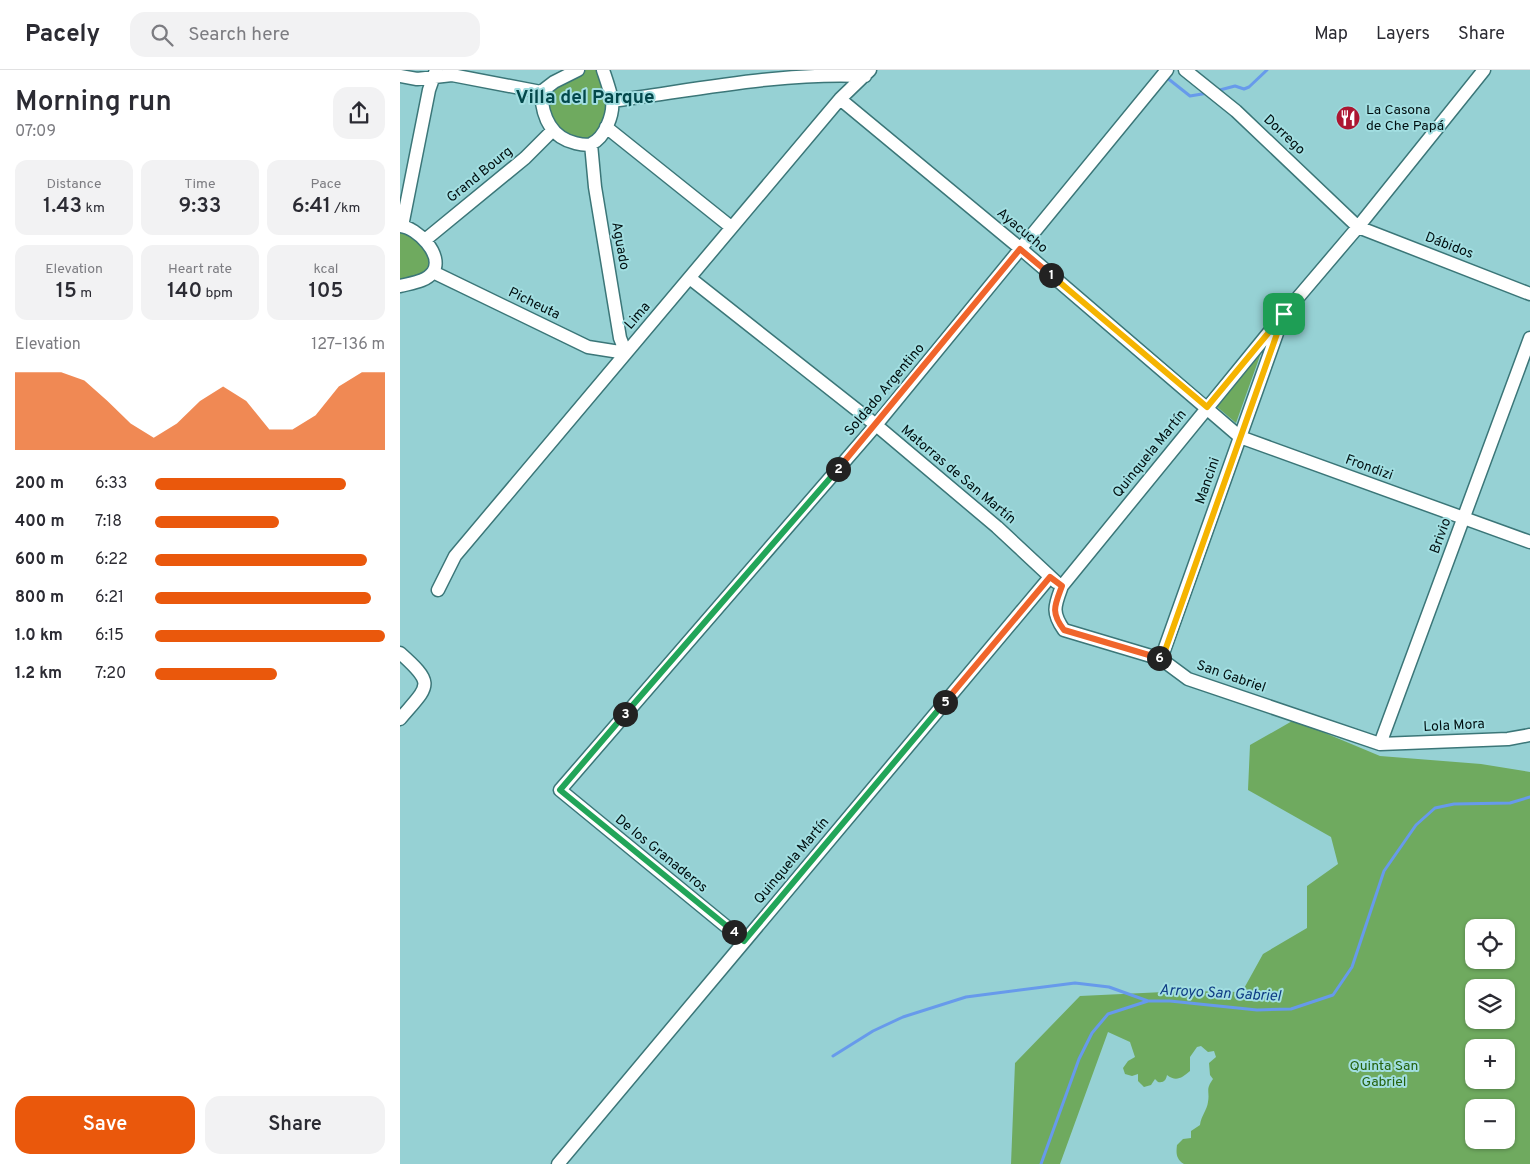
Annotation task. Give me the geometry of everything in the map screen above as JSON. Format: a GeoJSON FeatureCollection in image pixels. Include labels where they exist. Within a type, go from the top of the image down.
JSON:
{"type":"FeatureCollection","features":[{"type":"Feature","properties":{"kind":"street"},"geometry":{"type":"LineString","coordinates":[[400,76],[417,79],[435,73],[541,92],[554,82],[578,70]]}},
{"type":"Feature","properties":{"kind":"street"},"geometry":{"type":"LineString","coordinates":[[541,92],[545,118],[552,131],[573,143],[591,144],[606,127],[612,114],[612,101],[602,70]]}},
{"type":"Feature","properties":{"kind":"street","name":"Soldado Argentino"},"geometry":{"type":"LineString","coordinates":[[560,790],[876,425],[1167,70]]}},
{"type":"Feature","properties":{"kind":"street","name":"Dorrego"},"geometry":{"type":"LineString","coordinates":[[1186,70],[1236,111],[1358,227]]}},
{"type":"Feature","properties":{"kind":"street","name":"Quinquela Martín"},"geometry":{"type":"LineString","coordinates":[[1062,586],[1207,407],[1358,227],[1484,70]]}},
{"type":"Feature","properties":{"kind":"street"},"geometry":{"type":"LineString","coordinates":[[612,101],[786,78],[864,72]]}},
{"type":"Feature","properties":{"kind":"street","name":"Lima"},"geometry":{"type":"LineString","coordinates":[[438,590],[455,556],[864,72]]}},
{"type":"Feature","properties":{"kind":"street"},"geometry":{"type":"LineString","coordinates":[[400,286],[424,280],[432,272],[435,264],[433,253],[425,240],[408,226],[401,226],[435,73]]}},
{"type":"Feature","properties":{"kind":"street","name":"Ayacucho"},"geometry":{"type":"LineString","coordinates":[[840,99],[1207,407]]}},
{"type":"Feature","properties":{"kind":"street"},"geometry":{"type":"LineString","coordinates":[[606,127],[731,228]]}},
{"type":"Feature","properties":{"kind":"street","name":"Grand Bourg"},"geometry":{"type":"LineString","coordinates":[[425,240],[525,158],[552,131]]}},
{"type":"Feature","properties":{"kind":"street","name":"Aguado"},"geometry":{"type":"LineString","coordinates":[[591,144],[595,187],[620,338],[626,353]]}},
{"type":"Feature","properties":{"kind":"street","name":"Dábidos"},"geometry":{"type":"LineString","coordinates":[[1358,227],[1530,294]]}},
{"type":"Feature","properties":{"kind":"street","name":"Picheuta"},"geometry":{"type":"LineString","coordinates":[[432,272],[588,347],[626,353]]}},
{"type":"Feature","properties":{"kind":"street","name":"Matorras de San Martín"},"geometry":{"type":"LineString","coordinates":[[691,279],[876,425],[997,527],[1062,586]]}},
{"type":"Feature","properties":{"kind":"street","name":"Mancini"},"geometry":{"type":"LineString","coordinates":[[1162,659],[1284,314]]}},
{"type":"Feature","properties":{"kind":"street","name":"Brivio"},"geometry":{"type":"LineString","coordinates":[[1380,744],[1530,338]]}},
{"type":"Feature","properties":{"kind":"street","name":"Frondizi"},"geometry":{"type":"LineString","coordinates":[[1207,407],[1240,437],[1530,542]]}},
{"type":"Feature","properties":{"kind":"street","name":"Quinquela Martín"},"geometry":{"type":"LineString","coordinates":[[558,1164],[1050,577]]}},
{"type":"Feature","properties":{"kind":"street","name":"San Gabriel"},"geometry":{"type":"LineString","coordinates":[[1062,586],[1054,608],[1057,620],[1064,630],[1162,659],[1188,679],[1380,744]]}},
{"type":"Feature","properties":{"kind":"street"},"geometry":{"type":"LineString","coordinates":[[400,653],[420,671],[425,680],[424,688],[400,719]]}},
{"type":"Feature","properties":{"kind":"street","name":"Lola Mora"},"geometry":{"type":"LineString","coordinates":[[1380,744],[1508,738],[1530,735]]}},
{"type":"Feature","properties":{"kind":"street","name":"De los Granaderos"},"geometry":{"type":"LineString","coordinates":[[560,790],[744,941]]}},
{"type":"Feature","properties":{"kind":"green space"},"geometry":{"type":"Polygon","coordinates":[[[586,70],[599,70],[607,99],[606,116],[597,132],[588,139],[573,136],[556,126],[552,120],[547,98],[549,90],[556,84],[586,70]]]}},
{"type":"Feature","properties":{"kind":"green space"},"geometry":{"type":"Polygon","coordinates":[[[400,230],[418,241],[427,253],[429,260],[425,273],[400,283],[400,230]]]}},
{"type":"Feature","properties":{"kind":"green space"},"geometry":{"type":"Polygon","coordinates":[[[1261,353],[1236,423],[1216,406],[1261,353]]]}},
{"type":"Feature","properties":{"kind":"green space","name":"Quinta San Gabriel"},"geometry":{"type":"Polygon","coordinates":[[[1294,720],[1380,756],[1481,764],[1530,772],[1530,1164],[1184,1164],[1177,1156],[1177,1145],[1183,1139],[1191,1138],[1191,1131],[1200,1125],[1207,1105],[1208,1088],[1213,1079],[1210,1075],[1209,1063],[1216,1057],[1214,1051],[1208,1052],[1201,1046],[1197,1047],[1190,1057],[1190,1071],[1176,1079],[1167,1075],[1163,1082],[1158,1082],[1155,1079],[1151,1085],[1144,1087],[1138,1081],[1138,1074],[1132,1076],[1125,1074],[1123,1068],[1128,1061],[1135,1057],[1130,1042],[1108,1032],[1060,1164],[1011,1164],[1015,1063],[1080,996],[1185,991],[1242,992],[1263,954],[1307,928],[1307,886],[1338,864],[1331,837],[1248,790],[1250,745],[1294,720]]]}},
{"type":"Feature","properties":{"kind":"waterway"},"geometry":{"type":"LineString","coordinates":[[1216,91],[1235,86],[1244,89],[1249,87],[1267,70]]}},
{"type":"Feature","properties":{"kind":"waterway"},"geometry":{"type":"LineString","coordinates":[[1166,77],[1190,96],[1208,93]]}},
{"type":"Feature","properties":{"kind":"waterway","name":"Arroyo San Gabriel"},"geometry":{"type":"LineString","coordinates":[[1041,1164],[1079,1059],[1092,1033],[1108,1014],[1148,1001],[1170,1001],[1257,1010],[1291,1009],[1333,995],[1352,967],[1384,871],[1416,825],[1435,808],[1454,804],[1510,803],[1530,797]]}},
{"type":"Feature","properties":{"kind":"waterway"},"geometry":{"type":"LineString","coordinates":[[833,1056],[873,1031],[903,1017],[966,997],[1075,983],[1109,987],[1148,1001]]}},
{"type":"Feature","properties":{"kind":"place","name":"La Casona de Che Papá"},"geometry":{"type":"Point","coordinates":[1348,118]}},
{"type":"Feature","properties":{"kind":"district","name":"Villa del Parque"},"geometry":{"type":"Point","coordinates":[585,98]}},
{"type":"Feature","properties":{"kind":"route"},"geometry":{"type":"LineString","coordinates":[[1020,249],[1207,407],[1284,314],[1162,659],[1064,630],[1057,620],[1054,608],[1062,586],[1050,577],[744,941],[560,790],[876,425],[1020,249]]}}]}
